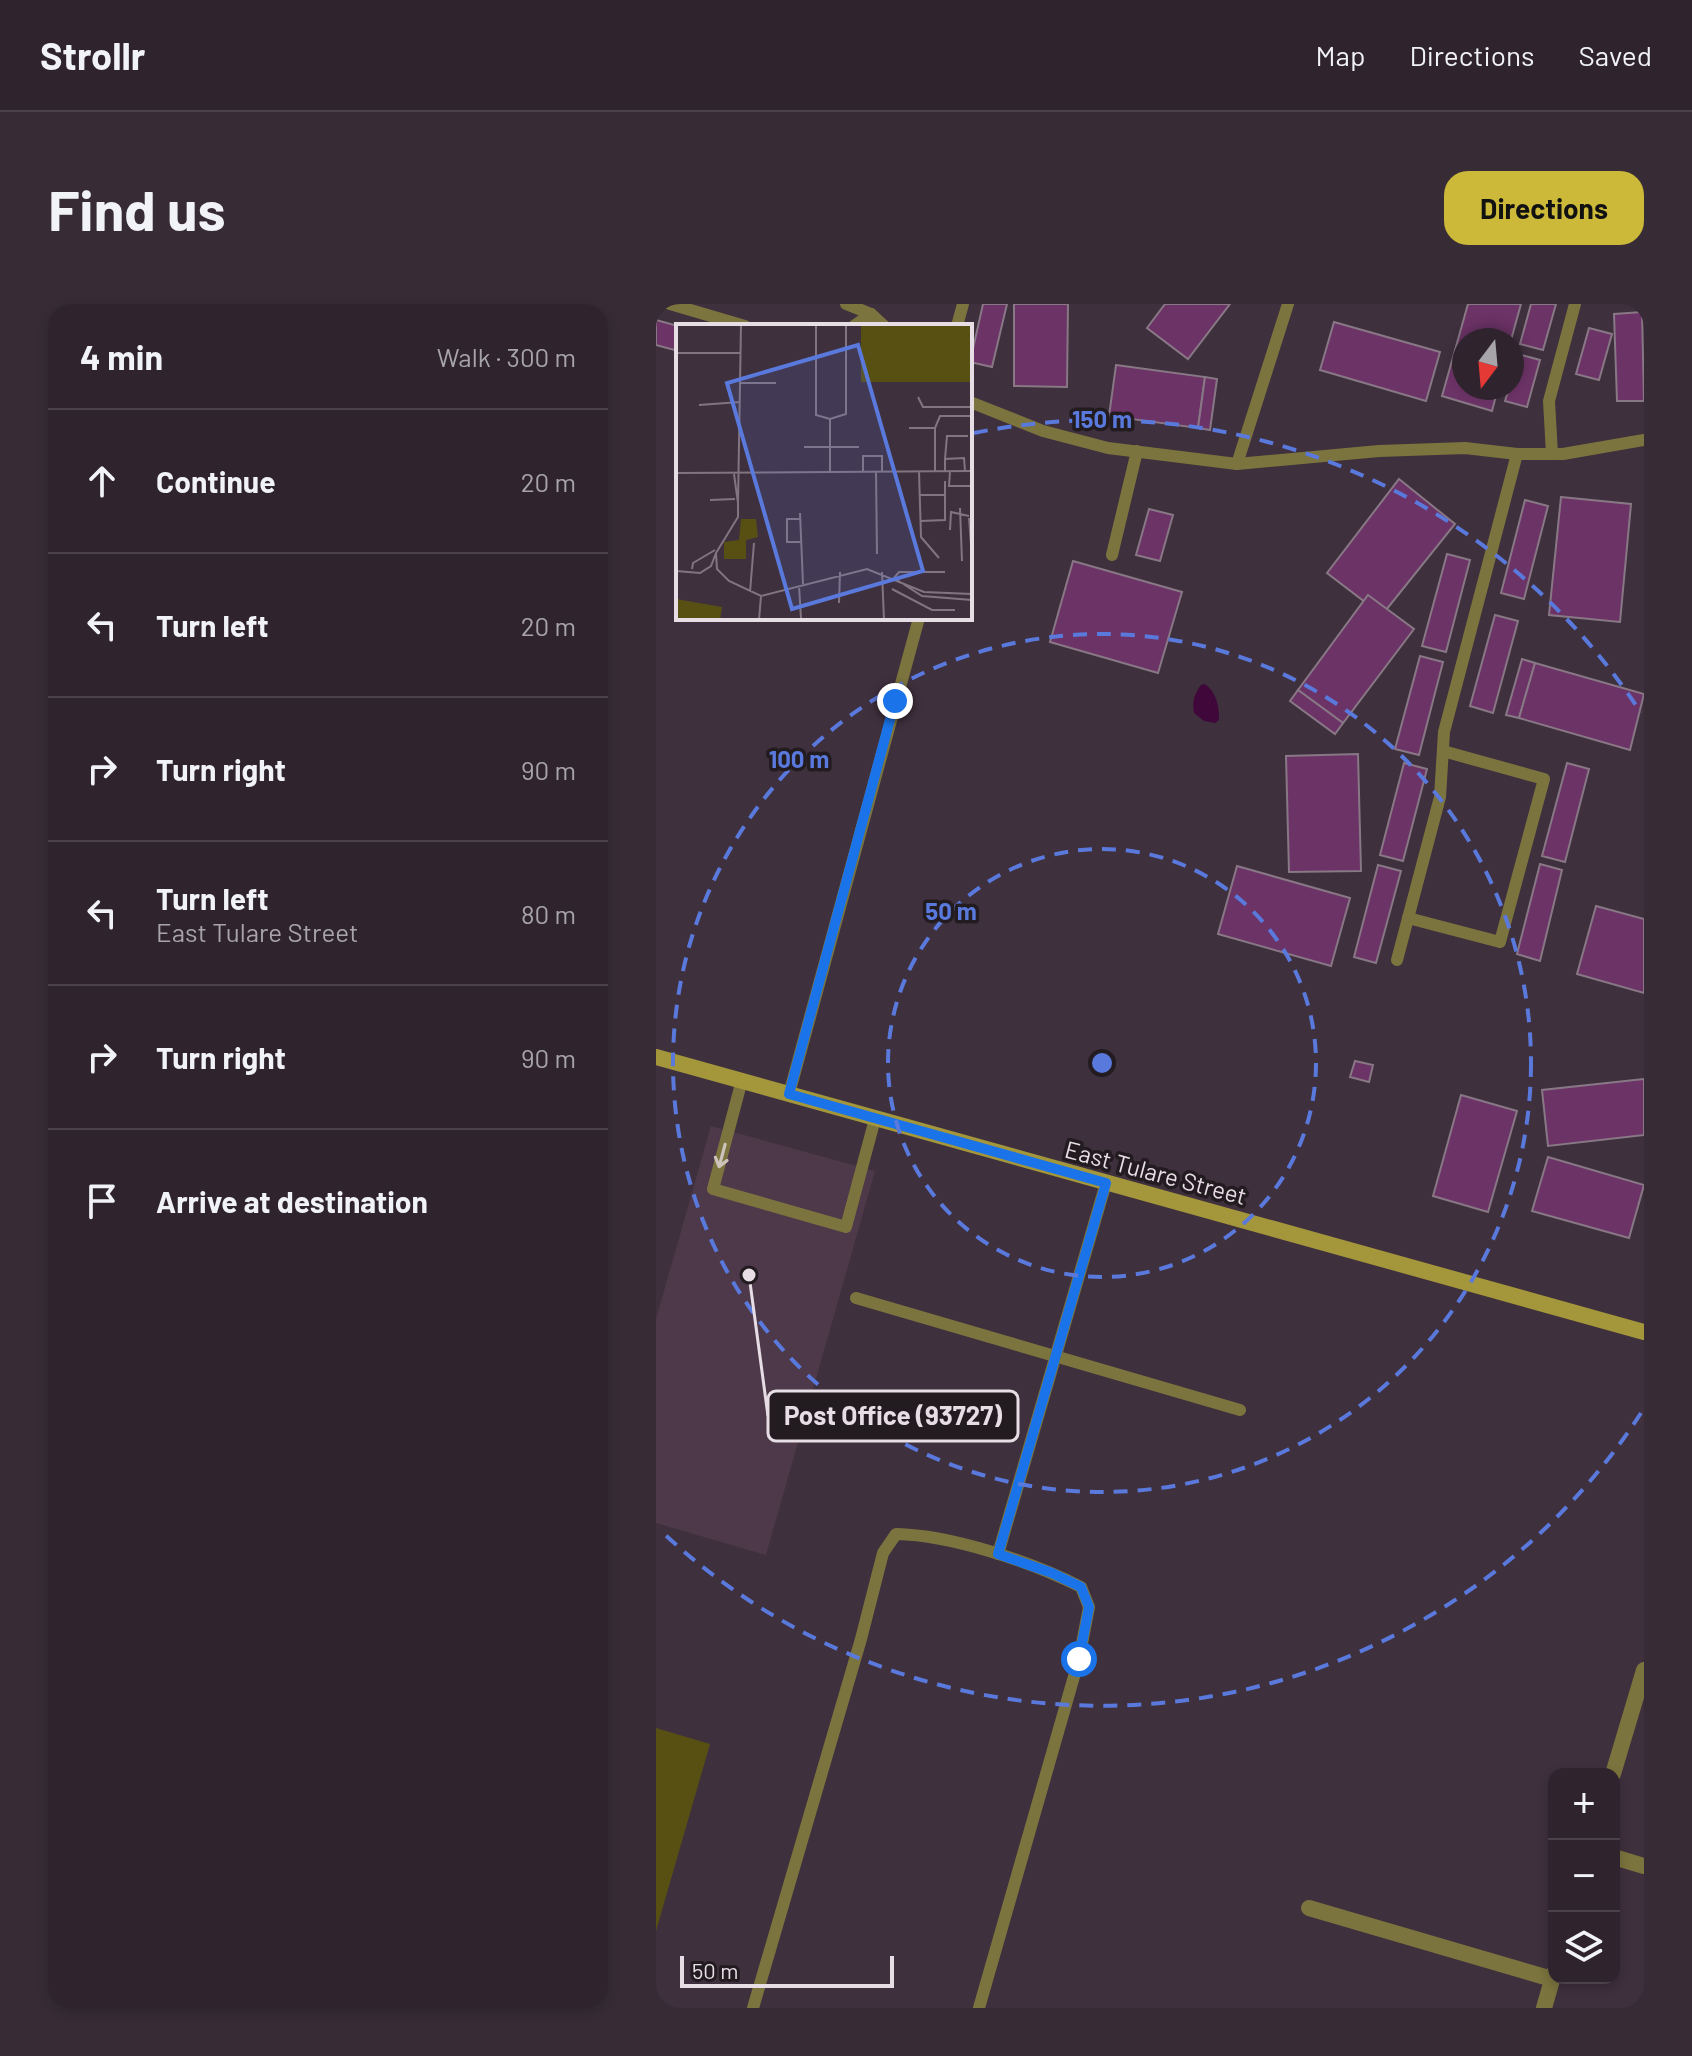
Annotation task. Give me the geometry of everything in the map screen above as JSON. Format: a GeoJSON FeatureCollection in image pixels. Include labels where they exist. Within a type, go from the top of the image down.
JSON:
{"type":"FeatureCollection","features":[{"type":"Feature","properties":{"kind":"main road","name":"East Tulare Street"},"geometry":{"type":"LineString","coordinates":[[656,1057],[1644,1332]]}},
{"type":"Feature","properties":{"kind":"street"},"geometry":{"type":"LineString","coordinates":[[1615,1768],[1644,1670]]}},
{"type":"Feature","properties":{"kind":"street"},"geometry":{"type":"LineString","coordinates":[[1620,1859],[1644,1866]]}},
{"type":"Feature","properties":{"kind":"street"},"geometry":{"type":"LineString","coordinates":[[1309,1908],[1548,1975]]}},
{"type":"Feature","properties":{"kind":"street"},"geometry":{"type":"LineString","coordinates":[[1544,2008],[1551,1984]]}},
{"type":"Feature","properties":{"kind":"lane"},"geometry":{"type":"LineString","coordinates":[[670,304],[738,324]]}},
{"type":"Feature","properties":{"kind":"lane"},"geometry":{"type":"LineString","coordinates":[[846,304],[870,309]]}},
{"type":"Feature","properties":{"kind":"lane"},"geometry":{"type":"LineString","coordinates":[[958,324],[963,304]]}},
{"type":"Feature","properties":{"kind":"lane"},"geometry":{"type":"LineString","coordinates":[[1237,464],[1288,304]]}},
{"type":"Feature","properties":{"kind":"lane"},"geometry":{"type":"LineString","coordinates":[[1552,454],[1549,401],[1575,304]]}},
{"type":"Feature","properties":{"kind":"lane"},"geometry":{"type":"LineString","coordinates":[[856,324],[870,309]]}},
{"type":"Feature","properties":{"kind":"lane"},"geometry":{"type":"LineString","coordinates":[[972,403],[1043,431],[1108,448],[1237,464],[1393,450],[1465,448],[1517,454],[1552,454],[1644,440]]}},
{"type":"Feature","properties":{"kind":"lane"},"geometry":{"type":"LineString","coordinates":[[1112,555],[1137,451]]}},
{"type":"Feature","properties":{"kind":"lane"},"geometry":{"type":"LineString","coordinates":[[1397,960],[1440,797],[1444,732],[1517,454]]}},
{"type":"Feature","properties":{"kind":"lane"},"geometry":{"type":"LineString","coordinates":[[789,1094],[918,620]]}},
{"type":"Feature","properties":{"kind":"lane"},"geometry":{"type":"LineString","coordinates":[[1408,918],[1500,942],[1544,779],[1443,751]]}},
{"type":"Feature","properties":{"kind":"lane"},"geometry":{"type":"LineString","coordinates":[[742,1080],[713,1189],[743,1198],[846,1227],[875,1119]]}},
{"type":"Feature","properties":{"kind":"lane"},"geometry":{"type":"LineString","coordinates":[[998,1554],[1106,1183]]}},
{"type":"Feature","properties":{"kind":"lane"},"geometry":{"type":"LineString","coordinates":[[856,1298],[1240,1410]]}},
{"type":"Feature","properties":{"kind":"lane"},"geometry":{"type":"LineString","coordinates":[[753,2008],[861,1639],[883,1553],[896,1534],[911,1534],[998,1554],[1052,1573],[1081,1587],[1089,1607],[1079,1659],[979,2008]]}},
{"type":"Feature","properties":{"kind":"shaded area"},"geometry":{"type":"Polygon","coordinates":[[[1205,684],[1218,705],[1219,720],[1215,723],[1204,721],[1194,713],[1195,695],[1205,684]]]}},
{"type":"Feature","properties":{"kind":"shaded area"},"geometry":{"type":"Polygon","coordinates":[[[711,1126],[875,1171],[766,1555],[656,1523],[656,1319],[711,1126]]]}},
{"type":"Feature","properties":{"kind":"shaded area"},"geometry":{"type":"Polygon","coordinates":[[[656,1728],[710,1744],[656,1931],[656,1728]]]}},
{"type":"Feature","properties":{"kind":"building"},"geometry":{"type":"Polygon","coordinates":[[[983,304],[1007,304],[992,367],[972,362],[983,304]]]}},
{"type":"Feature","properties":{"kind":"building"},"geometry":{"type":"Polygon","coordinates":[[[1014,304],[1068,304],[1067,387],[1014,386],[1014,304]]]}},
{"type":"Feature","properties":{"kind":"building"},"geometry":{"type":"Polygon","coordinates":[[[1165,304],[1230,304],[1188,359],[1147,328],[1165,304]]]}},
{"type":"Feature","properties":{"kind":"building"},"geometry":{"type":"Polygon","coordinates":[[[1468,304],[1521,304],[1514,328],[1461,328],[1468,304]]]}},
{"type":"Feature","properties":{"kind":"building"},"geometry":{"type":"Polygon","coordinates":[[[1531,304],[1556,304],[1543,350],[1524,345],[1524,329],[1531,304]]]}},
{"type":"Feature","properties":{"kind":"building"},"geometry":{"type":"Polygon","coordinates":[[[1642,312],[1644,401],[1617,401],[1614,314],[1642,312]]]}},
{"type":"Feature","properties":{"kind":"building"},"geometry":{"type":"Polygon","coordinates":[[[656,320],[676,325],[676,350],[656,345],[656,320]]]}},
{"type":"Feature","properties":{"kind":"building"},"geometry":{"type":"Polygon","coordinates":[[[1334,322],[1440,352],[1426,401],[1320,370],[1334,322]]]}},
{"type":"Feature","properties":{"kind":"building"},"geometry":{"type":"Polygon","coordinates":[[[1589,328],[1612,334],[1599,380],[1576,374],[1589,328]]]}},
{"type":"Feature","properties":{"kind":"building"},"geometry":{"type":"Polygon","coordinates":[[[1524,356],[1540,360],[1527,407],[1505,401],[1524,400],[1524,356]]]}},
{"type":"Feature","properties":{"kind":"building"},"geometry":{"type":"Polygon","coordinates":[[[1452,361],[1452,399],[1442,396],[1452,361]]]}},
{"type":"Feature","properties":{"kind":"building"},"geometry":{"type":"Polygon","coordinates":[[[1116,365],[1205,377],[1198,428],[1109,416],[1116,365]]]}},
{"type":"Feature","properties":{"kind":"building"},"geometry":{"type":"Polygon","coordinates":[[[1205,377],[1217,379],[1210,430],[1198,428],[1205,377]]]}},
{"type":"Feature","properties":{"kind":"building"},"geometry":{"type":"Polygon","coordinates":[[[1455,400],[1495,400],[1492,411],[1455,400]]]}},
{"type":"Feature","properties":{"kind":"building"},"geometry":{"type":"Polygon","coordinates":[[[1399,479],[1455,524],[1382,615],[1327,573],[1399,479]]]}},
{"type":"Feature","properties":{"kind":"building"},"geometry":{"type":"Polygon","coordinates":[[[1561,497],[1631,504],[1620,622],[1549,615],[1561,497]]]}},
{"type":"Feature","properties":{"kind":"building"},"geometry":{"type":"Polygon","coordinates":[[[1525,500],[1548,506],[1524,599],[1501,593],[1525,500]]]}},
{"type":"Feature","properties":{"kind":"building"},"geometry":{"type":"Polygon","coordinates":[[[1149,509],[1173,515],[1160,561],[1136,555],[1149,509]]]}},
{"type":"Feature","properties":{"kind":"building"},"geometry":{"type":"Polygon","coordinates":[[[1447,554],[1470,560],[1446,652],[1422,646],[1447,554]]]}},
{"type":"Feature","properties":{"kind":"building"},"geometry":{"type":"Polygon","coordinates":[[[1073,561],[1182,592],[1158,673],[1050,642],[1073,561]]]}},
{"type":"Feature","properties":{"kind":"building"},"geometry":{"type":"Polygon","coordinates":[[[1368,595],[1414,629],[1343,723],[1298,690],[1368,595]]]}},
{"type":"Feature","properties":{"kind":"building"},"geometry":{"type":"Polygon","coordinates":[[[1495,615],[1518,621],[1493,713],[1470,706],[1495,615]]]}},
{"type":"Feature","properties":{"kind":"building"},"geometry":{"type":"Polygon","coordinates":[[[1420,656],[1443,662],[1419,755],[1395,749],[1420,656]]]}},
{"type":"Feature","properties":{"kind":"building"},"geometry":{"type":"Polygon","coordinates":[[[1522,659],[1535,663],[1519,718],[1506,715],[1522,659]]]}},
{"type":"Feature","properties":{"kind":"building"},"geometry":{"type":"Polygon","coordinates":[[[1535,663],[1644,694],[1630,750],[1519,718],[1535,663]]]}},
{"type":"Feature","properties":{"kind":"building"},"geometry":{"type":"Polygon","coordinates":[[[1298,690],[1343,723],[1335,734],[1290,701],[1298,690]]]}},
{"type":"Feature","properties":{"kind":"building"},"geometry":{"type":"Polygon","coordinates":[[[1358,754],[1361,871],[1289,872],[1286,756],[1358,754]]]}},
{"type":"Feature","properties":{"kind":"building"},"geometry":{"type":"Polygon","coordinates":[[[1404,763],[1427,769],[1403,861],[1380,855],[1404,763]]]}},
{"type":"Feature","properties":{"kind":"building"},"geometry":{"type":"Polygon","coordinates":[[[1567,763],[1589,769],[1565,862],[1542,856],[1567,763]]]}},
{"type":"Feature","properties":{"kind":"building"},"geometry":{"type":"Polygon","coordinates":[[[1540,864],[1562,870],[1540,961],[1517,954],[1540,864]]]}},
{"type":"Feature","properties":{"kind":"building"},"geometry":{"type":"Polygon","coordinates":[[[1378,865],[1401,871],[1376,963],[1354,957],[1378,865]]]}},
{"type":"Feature","properties":{"kind":"building"},"geometry":{"type":"Polygon","coordinates":[[[1237,866],[1350,898],[1331,966],[1218,934],[1237,866]]]}},
{"type":"Feature","properties":{"kind":"building"},"geometry":{"type":"Polygon","coordinates":[[[1596,906],[1644,919],[1644,993],[1577,974],[1596,906]]]}},
{"type":"Feature","properties":{"kind":"building"},"geometry":{"type":"Polygon","coordinates":[[[1355,1061],[1373,1065],[1369,1082],[1350,1077],[1355,1061]]]}},
{"type":"Feature","properties":{"kind":"building"},"geometry":{"type":"Polygon","coordinates":[[[1644,1079],[1644,1135],[1548,1146],[1542,1090],[1644,1079]]]}},
{"type":"Feature","properties":{"kind":"building"},"geometry":{"type":"Polygon","coordinates":[[[1461,1095],[1517,1111],[1488,1212],[1433,1196],[1461,1095]]]}},
{"type":"Feature","properties":{"kind":"building"},"geometry":{"type":"Polygon","coordinates":[[[1548,1157],[1644,1185],[1629,1238],[1532,1211],[1548,1157]]]}},
{"type":"Feature","properties":{"kind":"place","name":"Post Office (93727)"},"geometry":{"type":"Point","coordinates":[749,1275]}},
{"type":"Feature","properties":{"kind":"route"},"geometry":{"type":"LineString","coordinates":[[895,701],[789,1094],[1106,1183],[998,1554],[1081,1587],[1089,1607],[1079,1659]]}}]}
